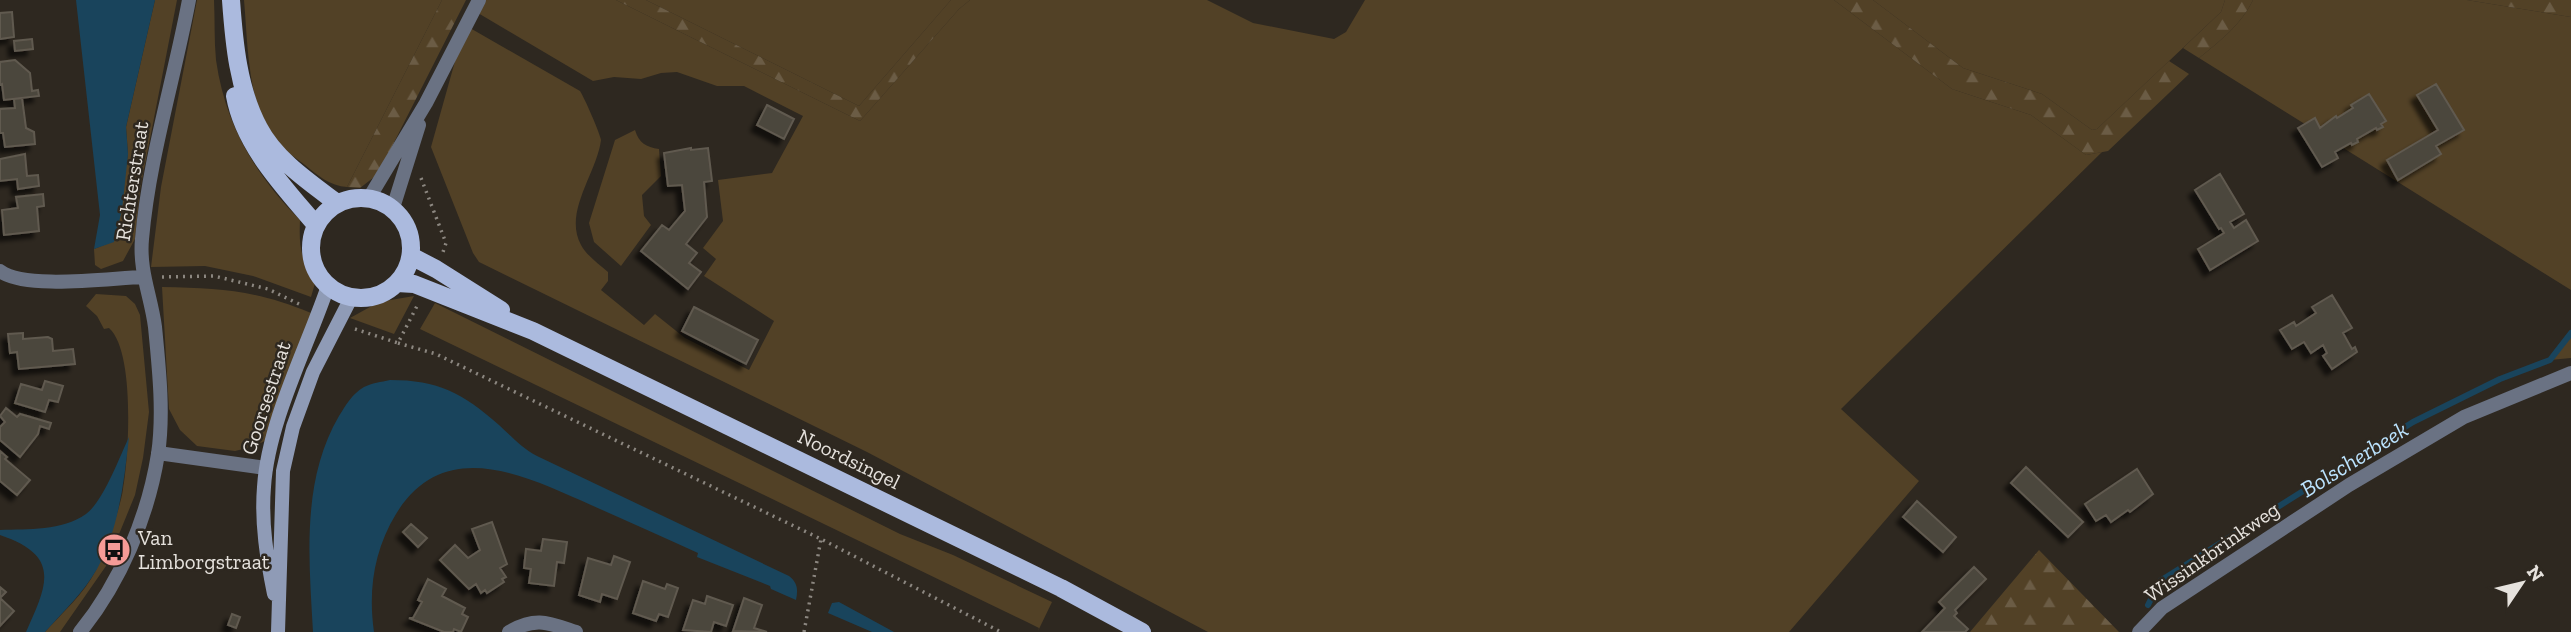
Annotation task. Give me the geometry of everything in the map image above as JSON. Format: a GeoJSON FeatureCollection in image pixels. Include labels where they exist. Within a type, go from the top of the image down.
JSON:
{"type":"FeatureCollection","features":[{"type":"Feature","properties":{"kind":"main road"},"geometry":{"type":"LineString","coordinates":[[231,0],[237,61],[234,88],[246,132],[266,164],[316,225]]}},
{"type":"Feature","properties":{"kind":"main road"},"geometry":{"type":"LineString","coordinates":[[237,61],[259,129],[278,154],[337,203]]}},
{"type":"Feature","properties":{"kind":"main road"},"geometry":{"type":"LineString","coordinates":[[350,198],[369,198],[382,201],[393,208],[405,223],[410,234],[411,256],[407,270],[397,283],[380,295],[351,298],[328,286],[318,274],[312,257],[311,240],[316,225],[328,209],[350,198]]}},
{"type":"Feature","properties":{"kind":"main road","name":"Noordsingel"},"geometry":{"type":"LineString","coordinates":[[411,256],[534,331]]}},
{"type":"Feature","properties":{"kind":"main road","name":"Noordsingel"},"geometry":{"type":"LineString","coordinates":[[397,283],[406,282],[534,331],[1061,588],[1142,632]]}},
{"type":"Feature","properties":{"kind":"main road","name":"Goorsestraat"},"geometry":{"type":"LineString","coordinates":[[278,632],[277,610],[268,562],[264,486],[278,420],[328,286]]}},
{"type":"Feature","properties":{"kind":"main road","name":"Goorsestraat"},"geometry":{"type":"LineString","coordinates":[[277,610],[282,565],[283,471],[293,428],[313,372],[351,298]]}},
{"type":"Feature","properties":{"kind":"main road"},"geometry":{"type":"LineString","coordinates":[[267,468],[283,471]]}},
{"type":"Feature","properties":{"kind":"street","name":"Richterstraat"},"geometry":{"type":"LineString","coordinates":[[80,632],[115,579],[128,552],[139,526],[158,453],[155,325],[143,277],[142,242],[146,201],[189,0]]}},
{"type":"Feature","properties":{"kind":"street"},"geometry":{"type":"LineString","coordinates":[[369,198],[426,103],[479,0]]}},
{"type":"Feature","properties":{"kind":"street"},"geometry":{"type":"LineString","coordinates":[[393,208],[426,103]]}},
{"type":"Feature","properties":{"kind":"street"},"geometry":{"type":"LineString","coordinates":[[0,271],[8,278],[33,282],[143,277]]}},
{"type":"Feature","properties":{"kind":"street","name":"Wissinkbrinkweg"},"geometry":{"type":"LineString","coordinates":[[2139,632],[2162,608],[2349,485],[2464,418],[2571,373]]}},
{"type":"Feature","properties":{"kind":"street"},"geometry":{"type":"LineString","coordinates":[[158,453],[267,468]]}},
{"type":"Feature","properties":{"kind":"street"},"geometry":{"type":"LineString","coordinates":[[509,632],[523,624],[544,621],[576,632]]}},
{"type":"Feature","properties":{"kind":"path"},"geometry":{"type":"LineString","coordinates":[[418,170],[446,243],[436,269]]}},
{"type":"Feature","properties":{"kind":"path"},"geometry":{"type":"LineString","coordinates":[[143,277],[214,276],[268,289],[319,313]]}},
{"type":"Feature","properties":{"kind":"path"},"geometry":{"type":"LineString","coordinates":[[398,343],[426,290]]}},
{"type":"Feature","properties":{"kind":"path"},"geometry":{"type":"LineString","coordinates":[[338,323],[436,354],[821,539],[1002,632]]}},
{"type":"Feature","properties":{"kind":"path"},"geometry":{"type":"LineString","coordinates":[[804,632],[821,539]]}},
{"type":"Feature","properties":{"kind":"green space"},"geometry":{"type":"Polygon","coordinates":[[[155,0],[177,0],[140,190],[135,239],[123,261],[101,269],[95,265],[94,249],[114,241],[128,154],[126,127],[155,0]]]}},
{"type":"Feature","properties":{"kind":"green space"},"geometry":{"type":"Polygon","coordinates":[[[197,0],[214,0],[216,60],[220,83],[244,147],[269,185],[300,220],[302,252],[316,280],[311,297],[253,276],[205,266],[151,267],[161,187],[197,0]]]}},
{"type":"Feature","properties":{"kind":"green space"},"geometry":{"type":"Polygon","coordinates":[[[244,0],[442,0],[347,187],[335,185],[319,176],[279,145],[268,131],[251,76],[244,0]]]}},
{"type":"Feature","properties":{"kind":"green space"},"geometry":{"type":"Polygon","coordinates":[[[442,0],[466,0],[378,174],[360,188],[347,187],[442,0]]]}},
{"type":"Feature","properties":{"kind":"green space"},"geometry":{"type":"Polygon","coordinates":[[[485,0],[616,0],[860,121],[970,0],[1207,0],[1253,23],[1334,39],[1346,32],[1365,0],[1834,0],[1952,89],[2031,115],[2086,155],[2102,152],[1841,409],[1919,481],[1789,632],[1208,632],[867,452],[479,262],[431,147],[459,47],[470,28],[580,91],[582,95],[601,140],[578,206],[577,232],[586,253],[608,272],[608,281],[601,290],[644,325],[655,314],[685,338],[749,370],[774,321],[704,276],[716,259],[703,248],[723,221],[718,180],[772,173],[803,116],[744,86],[717,86],[677,72],[641,79],[614,77],[593,81],[478,13],[485,0]]]}},
{"type":"Feature","properties":{"kind":"green space"},"geometry":{"type":"Polygon","coordinates":[[[616,0],[646,0],[859,106],[951,0],[970,0],[860,121],[616,0]]]}},
{"type":"Feature","properties":{"kind":"green space"},"geometry":{"type":"Polygon","coordinates":[[[646,0],[951,0],[859,106],[646,0]]]}},
{"type":"Feature","properties":{"kind":"green space"},"geometry":{"type":"Polygon","coordinates":[[[1834,0],[1873,0],[1963,68],[2042,94],[2092,130],[2097,129],[2169,61],[2189,74],[2108,151],[2086,155],[2031,115],[1952,89],[1834,0]]]}},
{"type":"Feature","properties":{"kind":"green space"},"geometry":{"type":"Polygon","coordinates":[[[1873,0],[2225,0],[2221,12],[2097,129],[2092,130],[2042,94],[1963,68],[1873,0]]]}},
{"type":"Feature","properties":{"kind":"green space"},"geometry":{"type":"Polygon","coordinates":[[[2225,0],[2253,0],[2236,25],[2199,58],[2183,48],[2221,12],[2225,0]]]}},
{"type":"Feature","properties":{"kind":"green space"},"geometry":{"type":"Polygon","coordinates":[[[2253,0],[2467,0],[2571,17],[2571,290],[2199,58],[2236,25],[2253,0]]]}},
{"type":"Feature","properties":{"kind":"green space"},"geometry":{"type":"Polygon","coordinates":[[[2467,0],[2571,0],[2571,17],[2467,0]]]}},
{"type":"Feature","properties":{"kind":"green space"},"geometry":{"type":"Polygon","coordinates":[[[635,130],[644,144],[659,149],[661,176],[642,195],[644,216],[651,225],[621,266],[594,242],[589,223],[615,140],[635,130]]]}},
{"type":"Feature","properties":{"kind":"green space"},"geometry":{"type":"Polygon","coordinates":[[[162,287],[238,292],[272,299],[311,313],[274,436],[255,446],[235,451],[197,446],[180,430],[169,409],[162,287]]]}},
{"type":"Feature","properties":{"kind":"green space"},"geometry":{"type":"Polygon","coordinates":[[[96,294],[126,296],[135,304],[140,315],[149,412],[143,458],[135,495],[106,566],[60,632],[45,632],[79,595],[96,570],[112,530],[123,489],[128,404],[123,358],[117,340],[109,328],[104,329],[97,316],[86,306],[96,294]]]}},
{"type":"Feature","properties":{"kind":"green space"},"geometry":{"type":"Polygon","coordinates":[[[414,296],[394,334],[350,318],[379,302],[414,296]]]}},
{"type":"Feature","properties":{"kind":"green space"},"geometry":{"type":"Polygon","coordinates":[[[435,303],[900,534],[953,555],[1052,602],[1038,631],[1039,628],[1027,622],[420,329],[435,303]]]}},
{"type":"Feature","properties":{"kind":"green space"},"geometry":{"type":"Polygon","coordinates":[[[2571,333],[2571,358],[2550,360],[2571,333]]]}},
{"type":"Feature","properties":{"kind":"green space"},"geometry":{"type":"Polygon","coordinates":[[[2039,550],[2119,632],[1970,632],[2039,550]]]}},
{"type":"Feature","properties":{"kind":"water"},"geometry":{"type":"Polygon","coordinates":[[[76,0],[155,0],[126,127],[128,154],[122,210],[114,242],[94,249],[100,215],[76,0]]]}},
{"type":"Feature","properties":{"kind":"water"},"geometry":{"type":"Polygon","coordinates":[[[390,380],[422,383],[449,390],[474,404],[537,456],[789,576],[797,587],[796,600],[540,483],[488,469],[462,469],[438,475],[416,489],[388,528],[374,571],[374,632],[313,632],[309,549],[318,467],[327,441],[350,400],[364,387],[390,380]]]}},
{"type":"Feature","properties":{"kind":"water"},"geometry":{"type":"Polygon","coordinates":[[[129,437],[115,521],[97,569],[45,632],[26,632],[40,600],[44,574],[41,563],[33,552],[0,535],[0,530],[56,526],[77,520],[86,514],[99,500],[129,437]]]}},
{"type":"Feature","properties":{"kind":"water"},"geometry":{"type":"Polygon","coordinates":[[[839,602],[894,632],[872,632],[828,613],[832,603],[839,602]]]}},
{"type":"Feature","properties":{"kind":"building"},"geometry":{"type":"Polygon","coordinates":[[[12,12],[14,37],[0,39],[0,13],[12,12]]]}},
{"type":"Feature","properties":{"kind":"building"},"geometry":{"type":"Polygon","coordinates":[[[32,39],[33,49],[15,51],[14,41],[32,39]]]}},
{"type":"Feature","properties":{"kind":"building"},"geometry":{"type":"Polygon","coordinates":[[[15,60],[30,73],[32,91],[38,90],[39,96],[4,100],[2,84],[0,85],[0,62],[15,60]]]}},
{"type":"Feature","properties":{"kind":"building"},"geometry":{"type":"Polygon","coordinates":[[[2436,84],[2464,130],[2436,146],[2441,154],[2398,180],[2387,160],[2438,130],[2417,95],[2436,84]]]}},
{"type":"Feature","properties":{"kind":"building"},"geometry":{"type":"Polygon","coordinates":[[[2369,94],[2386,121],[2381,124],[2383,127],[2377,130],[2376,128],[2357,139],[2358,142],[2335,152],[2338,158],[2322,167],[2298,128],[2315,118],[2320,128],[2353,108],[2351,105],[2369,94]]]}},
{"type":"Feature","properties":{"kind":"building"},"geometry":{"type":"Polygon","coordinates":[[[22,98],[26,128],[34,132],[35,144],[5,147],[3,133],[0,133],[0,109],[15,108],[14,99],[22,98]]]}},
{"type":"Feature","properties":{"kind":"building"},"geometry":{"type":"Polygon","coordinates":[[[767,105],[794,119],[784,139],[757,125],[767,105]]]}},
{"type":"Feature","properties":{"kind":"building"},"geometry":{"type":"Polygon","coordinates":[[[708,148],[712,181],[704,182],[707,217],[686,244],[697,253],[689,263],[701,272],[688,289],[641,251],[662,225],[669,230],[685,211],[682,185],[668,186],[664,153],[708,148]]]}},
{"type":"Feature","properties":{"kind":"building"},"geometry":{"type":"Polygon","coordinates":[[[25,154],[27,176],[38,175],[39,186],[18,189],[17,179],[0,181],[0,159],[25,154]]]}},
{"type":"Feature","properties":{"kind":"building"},"geometry":{"type":"Polygon","coordinates":[[[2220,174],[2244,214],[2230,222],[2234,228],[2246,220],[2258,241],[2210,270],[2198,249],[2224,233],[2195,190],[2220,174]]]}},
{"type":"Feature","properties":{"kind":"building"},"geometry":{"type":"Polygon","coordinates":[[[43,194],[44,206],[37,207],[39,231],[4,235],[2,210],[18,208],[16,197],[43,194]]]}},
{"type":"Feature","properties":{"kind":"building"},"geometry":{"type":"Polygon","coordinates":[[[2332,295],[2352,328],[2343,333],[2352,349],[2355,347],[2357,352],[2332,369],[2323,356],[2327,353],[2323,345],[2311,353],[2304,342],[2292,349],[2280,330],[2294,322],[2296,326],[2316,313],[2312,307],[2332,295]]]}},
{"type":"Feature","properties":{"kind":"building"},"geometry":{"type":"Polygon","coordinates":[[[694,307],[758,340],[746,364],[682,331],[694,307]]]}},
{"type":"Feature","properties":{"kind":"building"},"geometry":{"type":"Polygon","coordinates":[[[23,333],[23,339],[52,339],[53,351],[73,349],[75,364],[19,369],[17,352],[10,353],[8,334],[23,333]]]}},
{"type":"Feature","properties":{"kind":"building"},"geometry":{"type":"Polygon","coordinates":[[[45,381],[63,386],[58,402],[49,400],[45,412],[15,403],[21,384],[42,390],[45,381]]]}},
{"type":"Feature","properties":{"kind":"building"},"geometry":{"type":"Polygon","coordinates":[[[6,408],[17,417],[20,414],[51,423],[49,429],[40,426],[38,434],[20,457],[0,440],[0,427],[5,422],[0,416],[6,408]]]}},
{"type":"Feature","properties":{"kind":"building"},"geometry":{"type":"Polygon","coordinates":[[[0,451],[7,457],[5,459],[30,480],[17,495],[0,481],[0,451]]]}},
{"type":"Feature","properties":{"kind":"building"},"geometry":{"type":"Polygon","coordinates":[[[2026,467],[2083,522],[2068,537],[2011,483],[2026,467]]]}},
{"type":"Feature","properties":{"kind":"building"},"geometry":{"type":"Polygon","coordinates":[[[2137,469],[2153,494],[2130,512],[2128,510],[2111,522],[2106,515],[2096,521],[2085,504],[2137,469]]]}},
{"type":"Feature","properties":{"kind":"building"},"geometry":{"type":"Polygon","coordinates":[[[1917,501],[1956,537],[1943,552],[1903,517],[1917,501]]]}},
{"type":"Feature","properties":{"kind":"building"},"geometry":{"type":"Polygon","coordinates":[[[492,522],[507,564],[500,568],[506,577],[502,579],[504,582],[487,593],[485,590],[481,593],[476,584],[469,589],[440,560],[455,545],[468,558],[480,550],[472,529],[492,522]]]}},
{"type":"Feature","properties":{"kind":"building"},"geometry":{"type":"Polygon","coordinates":[[[411,524],[427,538],[418,547],[403,532],[411,524]]]}},
{"type":"Feature","properties":{"kind":"building"},"geometry":{"type":"Polygon","coordinates":[[[543,539],[567,542],[564,563],[557,562],[554,586],[529,583],[531,569],[524,568],[526,549],[541,551],[543,539]]]}},
{"type":"Feature","properties":{"kind":"building"},"geometry":{"type":"Polygon","coordinates":[[[614,556],[630,562],[617,599],[602,594],[600,602],[579,595],[588,558],[611,565],[614,556]]]}},
{"type":"Feature","properties":{"kind":"building"},"geometry":{"type":"Polygon","coordinates":[[[1974,567],[1986,579],[1955,610],[1957,613],[1954,616],[1968,629],[1965,632],[1922,632],[1945,608],[1939,602],[1974,567]]]}},
{"type":"Feature","properties":{"kind":"building"},"geometry":{"type":"Polygon","coordinates":[[[428,579],[446,589],[442,596],[465,608],[462,614],[468,617],[461,632],[454,629],[453,632],[444,632],[409,618],[413,618],[422,602],[418,600],[428,579]]]}},
{"type":"Feature","properties":{"kind":"building"},"geometry":{"type":"Polygon","coordinates":[[[643,581],[665,589],[667,584],[678,588],[668,617],[659,614],[656,621],[633,613],[643,581]]]}},
{"type":"Feature","properties":{"kind":"building"},"geometry":{"type":"Polygon","coordinates":[[[0,587],[6,592],[0,598],[0,587]]]}},
{"type":"Feature","properties":{"kind":"building"},"geometry":{"type":"Polygon","coordinates":[[[707,596],[733,605],[726,626],[714,622],[711,632],[683,630],[693,600],[705,604],[707,596]]]}},
{"type":"Feature","properties":{"kind":"building"},"geometry":{"type":"Polygon","coordinates":[[[0,598],[14,611],[0,626],[0,598]]]}},
{"type":"Feature","properties":{"kind":"building"},"geometry":{"type":"Polygon","coordinates":[[[744,598],[762,605],[754,628],[767,632],[733,631],[744,598]]]}},
{"type":"Feature","properties":{"kind":"building"},"geometry":{"type":"Polygon","coordinates":[[[232,614],[240,617],[236,628],[228,625],[232,614]]]}},
{"type":"Feature","properties":{"kind":"waterway","name":"Bolscherbeek"},"geometry":{"type":"LineString","coordinates":[[2148,605],[2160,581],[2413,422],[2500,379],[2550,360],[2571,333]]}},
{"type":"Feature","properties":{"kind":"place","name":"Van Limborgstraat"},"geometry":{"type":"Point","coordinates":[114,550]}}]}
